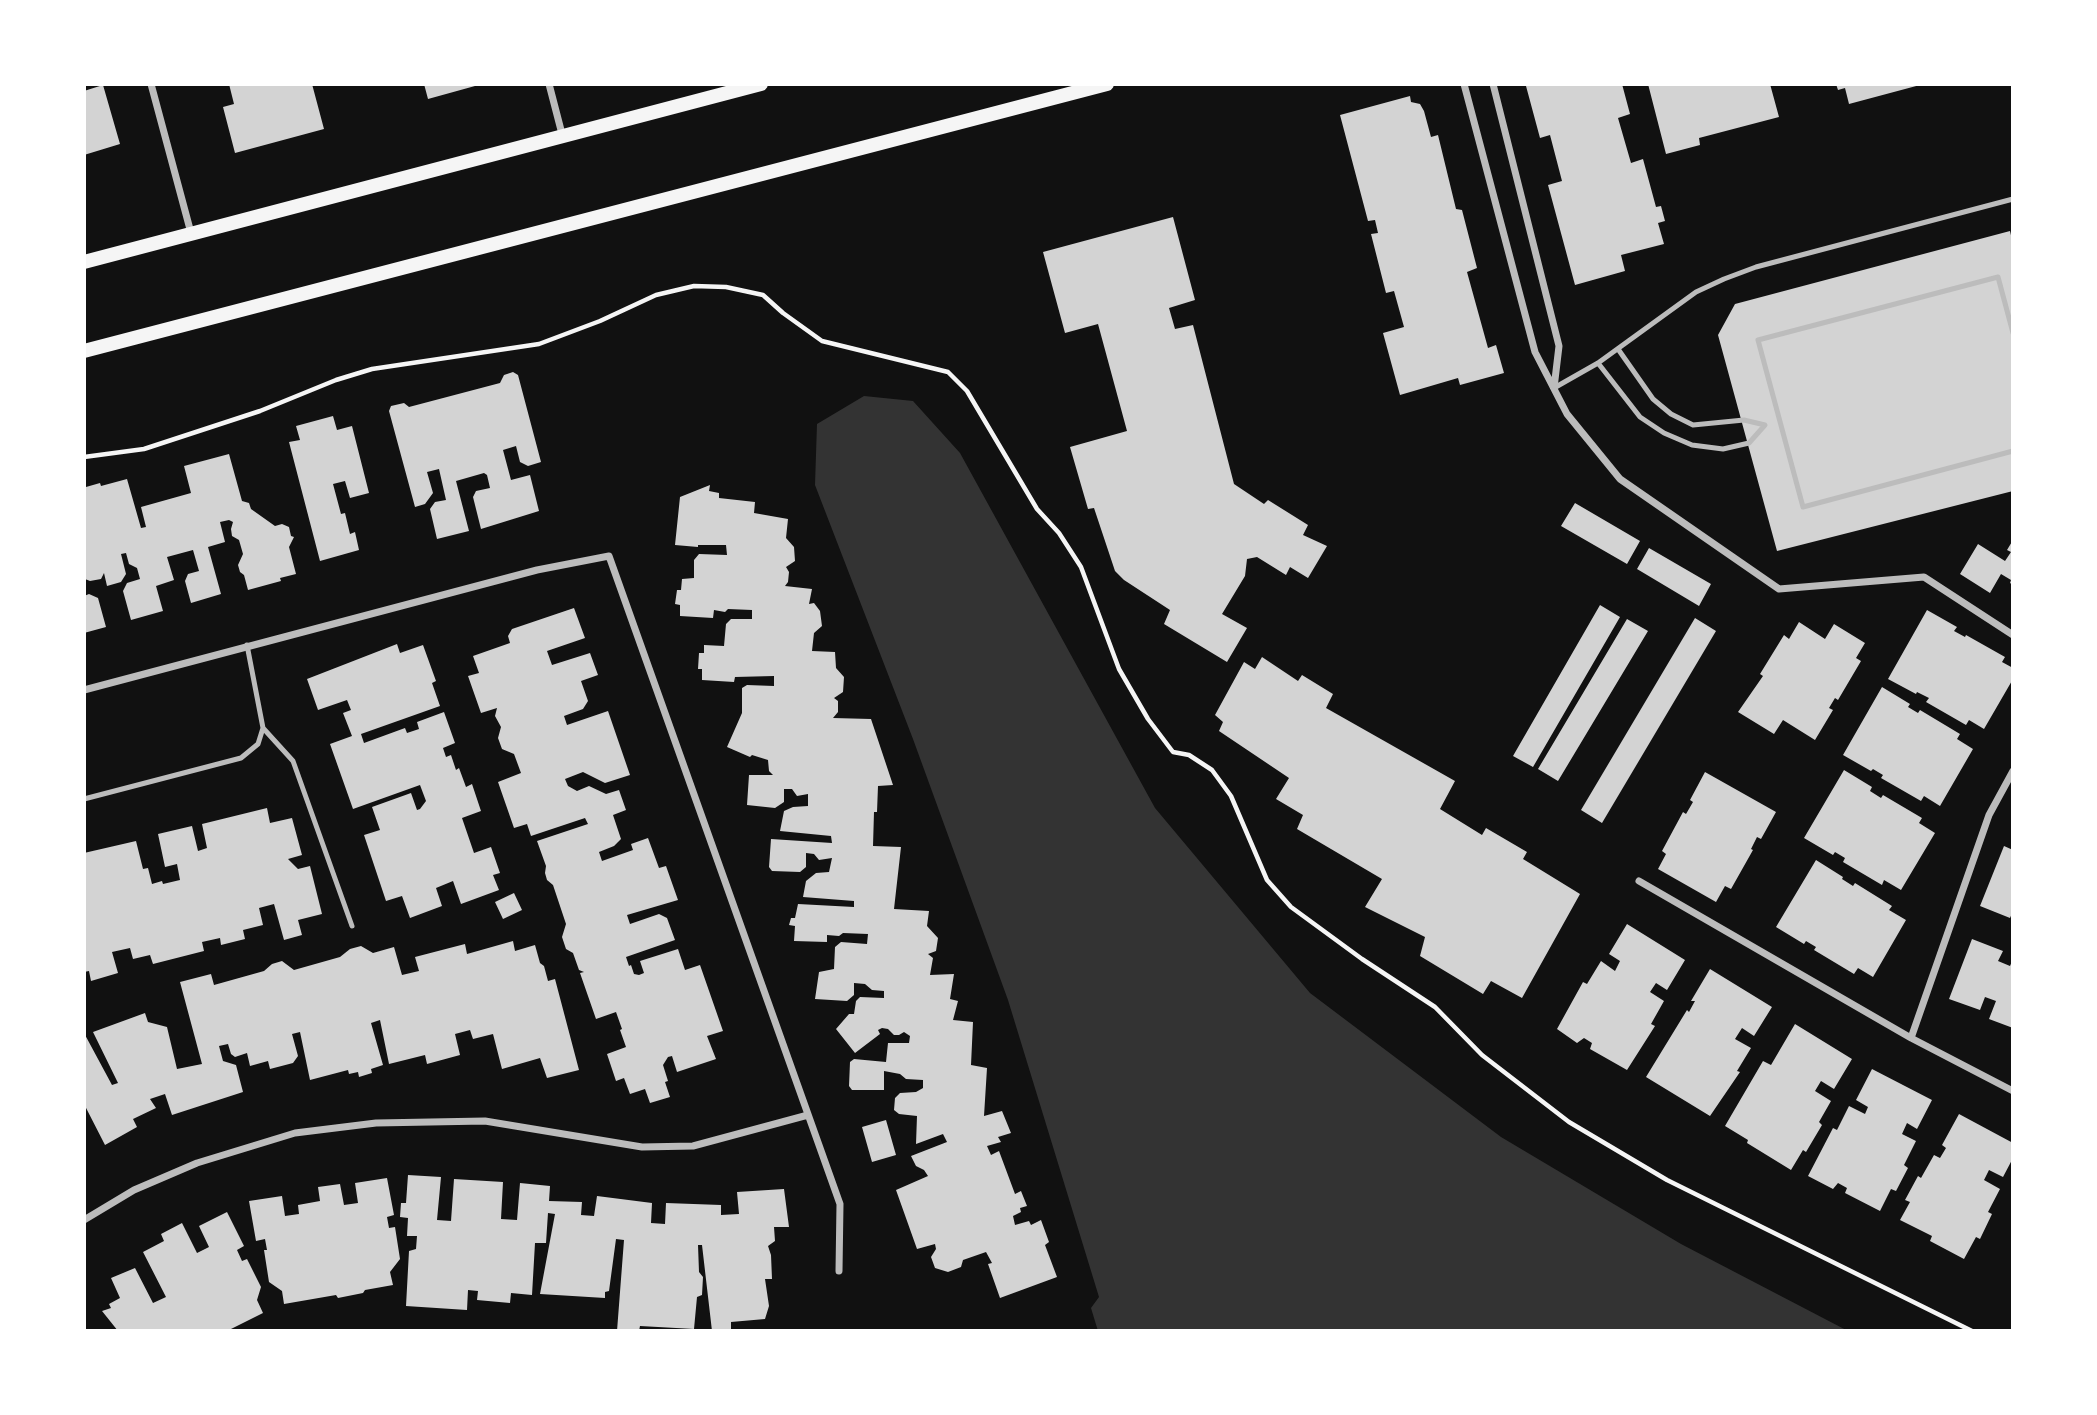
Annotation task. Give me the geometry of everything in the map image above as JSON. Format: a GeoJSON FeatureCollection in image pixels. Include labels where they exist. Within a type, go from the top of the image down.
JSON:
{"type":"FeatureCollection","features":[{"type":"Feature","properties":{"kind":"main road"},"geometry":{"type":"LineString","coordinates":[[84,262],[562,134],[761,84]]}},
{"type":"Feature","properties":{"kind":"main road"},"geometry":{"type":"LineString","coordinates":[[84,352],[1107,84]]}},
{"type":"Feature","properties":{"kind":"street"},"geometry":{"type":"LineString","coordinates":[[151,84],[191,233]]}},
{"type":"Feature","properties":{"kind":"street"},"geometry":{"type":"LineString","coordinates":[[549,84],[562,134]]}},
{"type":"Feature","properties":{"kind":"street"},"geometry":{"type":"LineString","coordinates":[[1464,84],[1535,352],[1567,414],[1620,479],[1779,589],[1924,577],[2013,635]]}},
{"type":"Feature","properties":{"kind":"street"},"geometry":{"type":"LineString","coordinates":[[1493,84],[1559,346],[1554,388]]}},
{"type":"Feature","properties":{"kind":"street"},"geometry":{"type":"LineString","coordinates":[[84,690],[537,570],[609,556],[840,1204],[839,1271]]}},
{"type":"Feature","properties":{"kind":"street"},"geometry":{"type":"LineString","coordinates":[[1911,1038],[1989,814],[2013,771]]}},
{"type":"Feature","properties":{"kind":"street"},"geometry":{"type":"LineString","coordinates":[[1639,881],[1911,1038],[2013,1091]]}},
{"type":"Feature","properties":{"kind":"street"},"geometry":{"type":"LineString","coordinates":[[84,1220],[134,1190],[197,1163],[295,1133],[376,1123],[485,1121],[642,1147],[667,1147],[692,1146],[808,1115]]}},
{"type":"Feature","properties":{"kind":"lane"},"geometry":{"type":"LineString","coordinates":[[1554,388],[1598,363],[1696,292],[1745,271],[2013,199]]}},
{"type":"Feature","properties":{"kind":"lane"},"geometry":{"type":"LineString","coordinates":[[2013,333],[1998,277],[1758,341],[1803,507],[2013,451]]}},
{"type":"Feature","properties":{"kind":"lane"},"geometry":{"type":"LineString","coordinates":[[1618,349],[1653,399],[1671,414],[1692,425],[1744,420],[1765,425],[1780,421]]}},
{"type":"Feature","properties":{"kind":"lane"},"geometry":{"type":"LineString","coordinates":[[1598,363],[1640,417],[1664,433],[1692,445],[1723,449],[1749,443],[1765,425]]}},
{"type":"Feature","properties":{"kind":"lane"},"geometry":{"type":"LineString","coordinates":[[84,799],[242,758],[258,744],[263,728],[247,645]]}},
{"type":"Feature","properties":{"kind":"lane"},"geometry":{"type":"LineString","coordinates":[[263,728],[293,761],[352,926]]}},
{"type":"Feature","properties":{"kind":"path"},"geometry":{"type":"LineString","coordinates":[[84,457],[144,449],[260,411],[336,380],[372,369],[539,344],[600,321],[656,295],[694,286],[726,287],[763,295],[822,341],[948,372],[967,390],[1037,509],[1059,533],[1080,567],[1119,668],[1147,719],[1173,752],[1189,755],[1212,770],[1231,796],[1266,880],[1291,907],[1362,959],[1435,1007],[1482,1055],[1569,1122],[1667,1180],[1972,1331]]}},
{"type":"Feature","properties":{"kind":"shaded area"},"geometry":{"type":"Polygon","coordinates":[[[864,396],[913,401],[960,453],[1155,808],[1310,993],[1501,1137],[1681,1244],[1848,1331],[1098,1331],[1091,1308],[1099,1297],[1008,1000],[913,739],[815,485],[817,424],[864,396]]]}},
{"type":"Feature","properties":{"kind":"building"},"geometry":{"type":"Polygon","coordinates":[[[229,84],[312,84],[324,129],[235,153],[223,107],[234,104],[229,84]]]}},
{"type":"Feature","properties":{"kind":"building"},"geometry":{"type":"Polygon","coordinates":[[[424,84],[475,84],[475,86],[428,99],[424,84]]]}},
{"type":"Feature","properties":{"kind":"building"},"geometry":{"type":"Polygon","coordinates":[[[1622,84],[1630,114],[1618,118],[1631,163],[1643,159],[1656,207],[1661,206],[1665,221],[1658,223],[1664,244],[1621,255],[1625,271],[1575,285],[1548,185],[1562,181],[1550,135],[1540,138],[1526,86],[1622,84]]]}},
{"type":"Feature","properties":{"kind":"building"},"geometry":{"type":"Polygon","coordinates":[[[1648,84],[1770,84],[1779,117],[1699,138],[1700,145],[1666,154],[1648,84]]]}},
{"type":"Feature","properties":{"kind":"building"},"geometry":{"type":"Polygon","coordinates":[[[1836,84],[1920,85],[1849,104],[1845,88],[1838,90],[1836,84]]]}},
{"type":"Feature","properties":{"kind":"building"},"geometry":{"type":"Polygon","coordinates":[[[103,85],[120,144],[84,155],[84,91],[103,85]]]}},
{"type":"Feature","properties":{"kind":"building"},"geometry":{"type":"Polygon","coordinates":[[[1410,96],[1411,102],[1420,104],[1424,111],[1431,137],[1438,135],[1456,209],[1462,210],[1477,268],[1467,272],[1488,348],[1496,345],[1504,373],[1460,385],[1458,378],[1400,395],[1383,333],[1404,327],[1394,291],[1386,293],[1371,234],[1378,233],[1375,220],[1368,221],[1340,115],[1410,96]]]}},
{"type":"Feature","properties":{"kind":"building"},"geometry":{"type":"Polygon","coordinates":[[[1173,217],[1195,300],[1169,308],[1175,329],[1193,325],[1234,484],[1264,504],[1268,500],[1308,525],[1303,535],[1327,546],[1308,578],[1290,567],[1286,575],[1257,557],[1247,559],[1245,576],[1222,614],[1247,628],[1227,662],[1164,624],[1170,610],[1124,580],[1115,571],[1094,508],[1088,509],[1070,447],[1127,431],[1098,324],[1065,333],[1043,252],[1173,217]]]}},
{"type":"Feature","properties":{"kind":"building"},"geometry":{"type":"Polygon","coordinates":[[[2010,231],[2013,244],[2013,491],[1777,551],[1718,335],[1735,304],[2010,231]]]}},
{"type":"Feature","properties":{"kind":"building"},"geometry":{"type":"Polygon","coordinates":[[[513,372],[518,375],[541,462],[528,466],[520,462],[516,446],[503,450],[511,480],[530,475],[539,511],[481,529],[473,497],[476,491],[490,488],[484,473],[456,481],[469,531],[437,539],[430,509],[435,502],[446,500],[439,469],[427,472],[433,493],[425,504],[415,507],[389,411],[391,406],[404,403],[409,407],[500,383],[504,375],[513,372]]]}},
{"type":"Feature","properties":{"kind":"building"},"geometry":{"type":"Polygon","coordinates":[[[333,416],[337,430],[352,426],[369,493],[350,498],[345,481],[333,484],[341,514],[345,513],[350,534],[355,532],[359,550],[320,561],[289,442],[300,440],[296,426],[333,416]]]}},
{"type":"Feature","properties":{"kind":"building"},"geometry":{"type":"Polygon","coordinates":[[[229,454],[242,501],[249,503],[251,509],[275,526],[282,524],[289,527],[291,536],[294,537],[289,547],[296,574],[248,590],[238,565],[243,554],[239,540],[232,536],[233,522],[220,522],[225,542],[208,547],[221,594],[191,603],[185,581],[188,574],[199,571],[193,550],[167,557],[174,580],[156,586],[163,611],[131,620],[123,591],[127,583],[140,579],[137,568],[129,564],[126,553],[121,554],[126,574],[121,582],[107,586],[104,573],[101,579],[85,579],[86,487],[127,479],[141,528],[146,527],[141,507],[191,493],[184,466],[229,454]]]}},
{"type":"Feature","properties":{"kind":"building"},"geometry":{"type":"Polygon","coordinates":[[[710,485],[709,491],[719,493],[719,498],[755,502],[754,513],[788,519],[786,538],[794,547],[795,561],[786,567],[789,572],[785,586],[812,589],[809,604],[814,603],[820,611],[822,626],[814,633],[812,651],[835,652],[836,668],[844,677],[843,692],[834,698],[838,701],[838,712],[833,718],[871,719],[893,785],[878,786],[873,846],[901,847],[894,909],[929,911],[927,926],[938,938],[936,951],[928,954],[933,958],[930,975],[954,974],[950,999],[958,1001],[953,1020],[973,1022],[971,1065],[987,1068],[984,1116],[1002,1111],[1011,1133],[998,1137],[1001,1142],[987,1146],[991,1155],[999,1151],[1015,1194],[1021,1191],[1027,1206],[1020,1208],[1021,1212],[1013,1216],[1015,1225],[1029,1221],[1031,1225],[1041,1220],[1049,1242],[1045,1245],[1057,1277],[1000,1298],[988,1264],[992,1263],[986,1252],[963,1260],[961,1267],[948,1272],[935,1268],[931,1257],[936,1249],[935,1244],[917,1249],[896,1190],[928,1176],[916,1166],[911,1156],[947,1142],[943,1134],[916,1144],[917,1116],[899,1114],[894,1110],[895,1098],[900,1093],[916,1092],[923,1088],[923,1080],[906,1079],[900,1074],[884,1071],[884,1090],[852,1090],[849,1086],[850,1062],[854,1059],[886,1062],[888,1043],[909,1043],[910,1036],[904,1032],[894,1035],[888,1029],[882,1028],[878,1030],[880,1034],[855,1053],[836,1029],[849,1014],[854,1014],[856,1001],[860,997],[884,998],[884,991],[872,990],[865,984],[854,983],[854,995],[847,1001],[815,999],[819,972],[834,969],[835,947],[841,942],[867,944],[868,934],[827,935],[827,942],[794,941],[795,926],[789,925],[791,918],[795,918],[798,904],[854,907],[854,901],[803,897],[806,881],[816,873],[829,872],[832,858],[819,860],[814,854],[806,853],[806,867],[800,872],[772,871],[769,867],[771,839],[832,843],[831,836],[780,831],[784,811],[808,806],[808,794],[797,796],[792,789],[784,789],[784,802],[775,808],[747,805],[749,775],[773,775],[769,771],[768,760],[752,755],[750,757],[727,747],[742,713],[742,688],[747,685],[774,686],[774,676],[735,677],[734,682],[702,680],[702,669],[698,669],[699,653],[704,653],[704,645],[724,646],[726,624],[731,619],[752,619],[752,610],[714,610],[713,618],[680,616],[680,605],[675,604],[682,579],[694,578],[694,560],[699,554],[727,555],[726,545],[675,545],[680,497],[710,485]]]}},
{"type":"Feature","properties":{"kind":"building"},"geometry":{"type":"Polygon","coordinates":[[[1575,503],[1640,541],[1627,564],[1561,526],[1575,503]]]}},
{"type":"Feature","properties":{"kind":"building"},"geometry":{"type":"Polygon","coordinates":[[[2013,540],[2013,585],[2011,580],[2001,574],[1990,593],[1960,574],[1978,544],[2005,561],[2011,552],[2007,550],[2013,540]]]}},
{"type":"Feature","properties":{"kind":"building"},"geometry":{"type":"Polygon","coordinates":[[[1649,548],[1711,584],[1699,606],[1637,569],[1649,548]]]}},
{"type":"Feature","properties":{"kind":"building"},"geometry":{"type":"Polygon","coordinates":[[[89,594],[98,598],[106,627],[84,633],[84,596],[89,594]]]}},
{"type":"Feature","properties":{"kind":"building"},"geometry":{"type":"Polygon","coordinates":[[[1600,605],[1620,617],[1533,767],[1513,756],[1600,605]]]}},
{"type":"Feature","properties":{"kind":"building"},"geometry":{"type":"Polygon","coordinates":[[[574,608],[585,638],[547,651],[552,665],[590,653],[598,675],[581,681],[588,701],[583,709],[564,716],[567,725],[608,711],[630,775],[605,783],[583,772],[565,779],[568,786],[577,791],[589,786],[606,794],[619,790],[626,810],[613,815],[621,839],[614,846],[599,852],[602,861],[633,850],[631,844],[648,838],[659,868],[666,866],[678,900],[627,915],[630,924],[659,914],[667,918],[675,940],[626,957],[629,966],[631,965],[634,974],[639,975],[644,973],[640,961],[678,949],[685,970],[700,965],[723,1031],[707,1036],[716,1059],[677,1072],[672,1056],[668,1057],[663,1065],[670,1097],[650,1103],[645,1089],[630,1094],[624,1078],[616,1081],[607,1054],[626,1047],[620,1030],[622,1029],[616,1012],[596,1019],[580,973],[584,972],[579,970],[573,953],[566,949],[562,937],[566,924],[553,885],[547,880],[546,866],[537,841],[588,824],[585,818],[531,836],[527,824],[514,828],[498,782],[521,773],[514,754],[502,749],[498,738],[501,727],[495,716],[497,708],[481,713],[468,676],[479,673],[473,656],[510,643],[508,636],[512,629],[574,608]]]}},
{"type":"Feature","properties":{"kind":"building"},"geometry":{"type":"Polygon","coordinates":[[[1927,610],[1957,627],[1954,631],[2005,657],[2002,662],[2013,668],[2013,679],[1984,729],[1969,720],[1966,725],[1926,702],[1929,698],[1888,679],[1927,610]]]}},
{"type":"Feature","properties":{"kind":"building"},"geometry":{"type":"Polygon","coordinates":[[[1695,618],[1716,631],[1602,823],[1581,810],[1695,618]]]}},
{"type":"Feature","properties":{"kind":"building"},"geometry":{"type":"Polygon","coordinates":[[[1627,619],[1648,631],[1558,781],[1538,769],[1627,619]]]}},
{"type":"Feature","properties":{"kind":"building"},"geometry":{"type":"Polygon","coordinates":[[[1799,622],[1825,639],[1834,624],[1865,643],[1856,658],[1861,661],[1838,700],[1835,698],[1829,708],[1833,710],[1815,740],[1783,720],[1774,734],[1738,712],[1763,676],[1760,674],[1784,635],[1789,639],[1799,622]]]}},
{"type":"Feature","properties":{"kind":"building"},"geometry":{"type":"Polygon","coordinates":[[[397,644],[400,653],[423,645],[436,681],[432,683],[440,706],[361,734],[364,743],[405,728],[407,733],[419,729],[417,722],[444,712],[455,743],[443,748],[446,757],[451,755],[466,787],[472,784],[481,811],[462,818],[474,853],[491,847],[500,873],[493,875],[499,890],[461,904],[453,881],[436,888],[442,906],[410,918],[402,896],[386,901],[364,835],[380,830],[372,807],[411,793],[417,810],[420,809],[426,801],[420,785],[353,809],[330,744],[352,736],[343,713],[351,710],[347,700],[318,710],[307,679],[397,644]]]}},
{"type":"Feature","properties":{"kind":"building"},"geometry":{"type":"Polygon","coordinates":[[[1262,657],[1298,681],[1302,675],[1333,694],[1326,708],[1455,781],[1440,809],[1482,835],[1486,828],[1527,852],[1523,859],[1580,894],[1522,998],[1491,981],[1483,994],[1420,956],[1425,937],[1365,907],[1382,879],[1297,829],[1303,815],[1276,799],[1289,778],[1219,731],[1223,722],[1215,715],[1244,662],[1255,669],[1262,657]]]}},
{"type":"Feature","properties":{"kind":"building"},"geometry":{"type":"Polygon","coordinates":[[[1882,687],[1910,704],[1908,707],[1918,713],[1920,710],[1960,734],[1957,739],[1973,749],[1940,806],[1924,796],[1921,801],[1881,778],[1883,775],[1873,769],[1871,771],[1843,755],[1882,687]]]}},
{"type":"Feature","properties":{"kind":"building"},"geometry":{"type":"Polygon","coordinates":[[[1844,770],[1872,787],[1870,791],[1881,798],[1883,795],[1922,818],[1919,823],[1935,833],[1901,890],[1884,880],[1882,885],[1843,862],[1845,858],[1835,852],[1833,855],[1804,838],[1844,770]]]}},
{"type":"Feature","properties":{"kind":"building"},"geometry":{"type":"Polygon","coordinates":[[[1705,772],[1776,812],[1761,839],[1757,837],[1751,849],[1753,850],[1731,889],[1725,886],[1716,902],[1658,869],[1666,854],[1662,851],[1683,812],[1686,814],[1693,802],[1690,800],[1705,772]]]}},
{"type":"Feature","properties":{"kind":"building"},"geometry":{"type":"Polygon","coordinates":[[[267,808],[270,823],[292,818],[302,855],[288,859],[298,869],[310,866],[322,914],[298,920],[302,935],[284,940],[274,904],[259,908],[263,925],[243,930],[245,939],[221,945],[220,938],[202,942],[204,951],[153,964],[150,955],[133,959],[130,948],[112,952],[118,973],[91,981],[89,971],[84,972],[84,853],[136,841],[143,869],[148,868],[152,884],[180,880],[177,864],[165,867],[158,834],[192,826],[198,851],[207,848],[202,824],[267,808]]]}},
{"type":"Feature","properties":{"kind":"building"},"geometry":{"type":"Polygon","coordinates":[[[2004,846],[2013,850],[2013,911],[2010,918],[1980,906],[2004,846]]]}},
{"type":"Feature","properties":{"kind":"building"},"geometry":{"type":"Polygon","coordinates":[[[1816,860],[1853,886],[1855,883],[1892,906],[1889,910],[1906,920],[1873,977],[1858,968],[1854,974],[1814,950],[1816,947],[1806,941],[1804,944],[1776,927],[1816,860]]]}},
{"type":"Feature","properties":{"kind":"building"},"geometry":{"type":"Polygon","coordinates":[[[514,893],[522,910],[503,919],[495,902],[514,893]]]}},
{"type":"Feature","properties":{"kind":"building"},"geometry":{"type":"Polygon","coordinates":[[[1627,924],[1685,960],[1667,990],[1656,983],[1650,992],[1664,1001],[1651,1024],[1655,1026],[1627,1070],[1590,1049],[1592,1043],[1584,1038],[1577,1043],[1557,1029],[1583,982],[1587,984],[1601,961],[1615,971],[1620,961],[1609,954],[1627,924]]]}},
{"type":"Feature","properties":{"kind":"building"},"geometry":{"type":"Polygon","coordinates":[[[1972,939],[2003,951],[1998,961],[2010,966],[2013,959],[2013,1028],[1989,1019],[1996,1001],[1985,997],[1980,1010],[1949,999],[1972,939]]]}},
{"type":"Feature","properties":{"kind":"building"},"geometry":{"type":"Polygon","coordinates":[[[513,941],[515,951],[535,945],[548,981],[555,979],[579,1070],[547,1078],[540,1058],[502,1069],[493,1034],[473,1039],[470,1030],[455,1034],[460,1055],[427,1064],[425,1055],[389,1064],[380,1020],[371,1023],[383,1065],[371,1069],[372,1073],[359,1077],[358,1072],[349,1074],[348,1070],[310,1080],[300,1032],[292,1034],[298,1056],[293,1063],[270,1069],[268,1061],[250,1066],[247,1053],[235,1057],[228,1044],[219,1046],[223,1061],[236,1065],[243,1092],[172,1115],[165,1094],[150,1099],[156,1108],[133,1119],[137,1127],[105,1145],[84,1104],[84,1033],[112,1085],[118,1083],[93,1032],[145,1013],[148,1022],[167,1027],[177,1069],[202,1064],[180,982],[211,974],[214,985],[264,971],[272,964],[282,961],[294,970],[340,957],[350,949],[361,946],[373,953],[394,947],[402,975],[419,971],[415,957],[465,944],[467,954],[513,941]]]}},
{"type":"Feature","properties":{"kind":"building"},"geometry":{"type":"Polygon","coordinates":[[[1710,969],[1772,1007],[1754,1036],[1742,1028],[1735,1039],[1751,1048],[1737,1071],[1740,1072],[1710,1116],[1646,1077],[1687,1010],[1689,1012],[1695,1001],[1691,1001],[1710,969]]]}},
{"type":"Feature","properties":{"kind":"building"},"geometry":{"type":"Polygon","coordinates":[[[1795,1024],[1852,1059],[1834,1089],[1821,1081],[1815,1091],[1831,1101],[1819,1122],[1822,1125],[1806,1152],[1803,1150],[1791,1170],[1725,1126],[1763,1061],[1771,1065],[1795,1024]]]}},
{"type":"Feature","properties":{"kind":"building"},"geometry":{"type":"Polygon","coordinates":[[[1872,1069],[1932,1100],[1917,1129],[1907,1123],[1902,1134],[1916,1141],[1904,1165],[1908,1168],[1896,1191],[1891,1189],[1880,1211],[1845,1193],[1847,1188],[1838,1183],[1833,1189],[1808,1176],[1833,1128],[1837,1130],[1849,1106],[1865,1114],[1868,1107],[1856,1100],[1872,1069]]]}},
{"type":"Feature","properties":{"kind":"building"},"geometry":{"type":"Polygon","coordinates":[[[1959,1114],[2013,1143],[2013,1158],[2003,1177],[1989,1170],[1984,1180],[2000,1189],[1988,1212],[1992,1214],[1980,1239],[1976,1237],[1964,1259],[1930,1241],[1932,1236],[1900,1220],[1910,1202],[1905,1200],[1918,1176],[1921,1178],[1934,1155],[1940,1158],[1946,1148],[1942,1145],[1959,1114]]]}},
{"type":"Feature","properties":{"kind":"building"},"geometry":{"type":"Polygon","coordinates":[[[886,1120],[896,1155],[872,1162],[862,1127],[886,1120]]]}},
{"type":"Feature","properties":{"kind":"building"},"geometry":{"type":"Polygon","coordinates":[[[408,1175],[441,1177],[437,1220],[451,1221],[454,1179],[503,1182],[501,1219],[517,1220],[520,1183],[550,1186],[549,1201],[582,1202],[581,1215],[594,1216],[597,1196],[652,1203],[651,1223],[665,1224],[666,1203],[721,1205],[721,1215],[739,1214],[737,1192],[784,1189],[789,1227],[774,1227],[775,1241],[768,1246],[772,1279],[765,1279],[769,1306],[765,1319],[731,1322],[731,1331],[712,1331],[702,1245],[698,1245],[699,1272],[703,1277],[702,1295],[697,1297],[694,1329],[640,1326],[639,1331],[617,1331],[624,1240],[616,1239],[609,1291],[605,1292],[605,1298],[540,1294],[555,1214],[548,1213],[546,1243],[535,1243],[532,1295],[511,1293],[510,1303],[477,1300],[478,1291],[468,1290],[467,1310],[406,1306],[409,1251],[416,1249],[417,1236],[407,1236],[408,1218],[400,1217],[401,1203],[406,1203],[408,1175]]]}},
{"type":"Feature","properties":{"kind":"building"},"geometry":{"type":"Polygon","coordinates":[[[387,1178],[394,1215],[387,1217],[389,1228],[395,1227],[400,1259],[390,1272],[393,1285],[338,1298],[336,1295],[284,1304],[282,1291],[269,1282],[265,1239],[256,1241],[249,1201],[282,1196],[285,1216],[299,1214],[298,1205],[320,1201],[318,1187],[340,1184],[344,1205],[358,1203],[355,1183],[387,1178]]]}},
{"type":"Feature","properties":{"kind":"building"},"geometry":{"type":"Polygon","coordinates":[[[227,1212],[244,1246],[237,1250],[242,1261],[247,1259],[261,1287],[257,1300],[263,1313],[227,1331],[118,1331],[102,1311],[111,1308],[109,1304],[120,1298],[111,1278],[135,1268],[153,1303],[166,1297],[143,1252],[164,1241],[161,1234],[182,1223],[197,1253],[209,1247],[199,1226],[227,1212]]]}}]}
